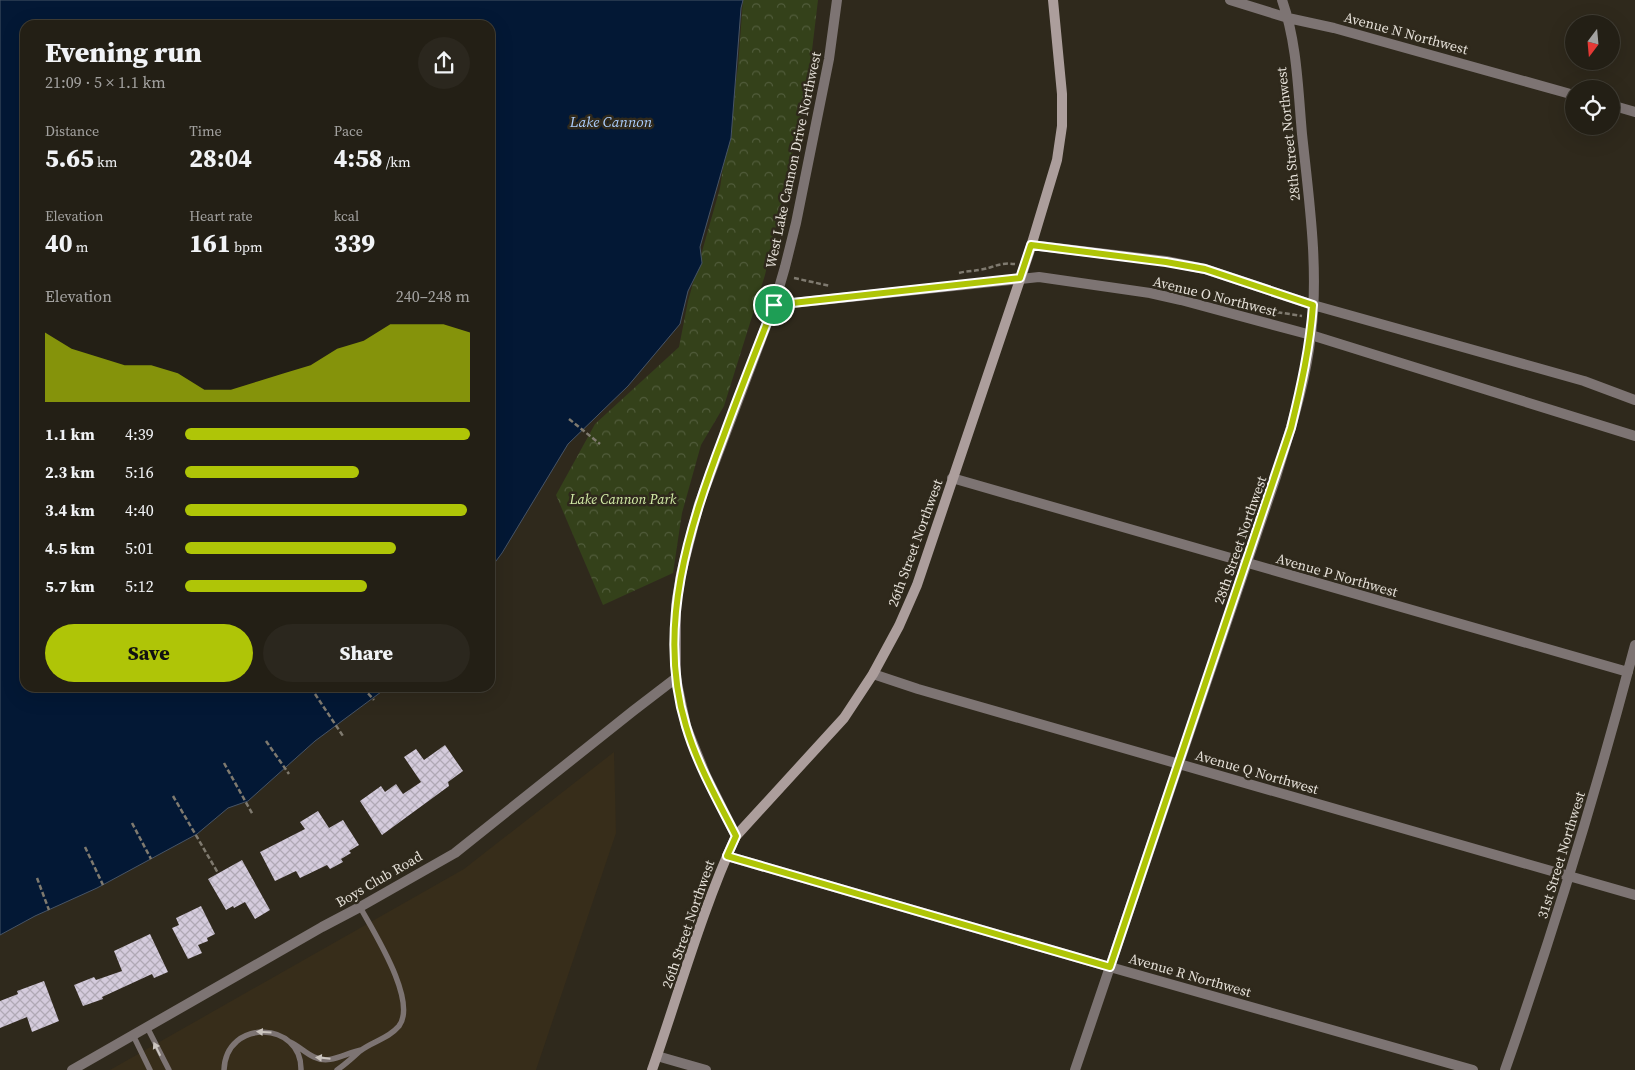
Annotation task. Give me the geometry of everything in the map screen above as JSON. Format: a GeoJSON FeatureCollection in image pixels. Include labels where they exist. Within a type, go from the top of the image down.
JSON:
{"type":"FeatureCollection","features":[{"type":"Feature","properties":{"kind":"street","name":"West Lake Cannon Drive Northwest"},"geometry":{"type":"LineString","coordinates":[[736,836],[706,776],[686,726],[676,678],[676,605],[688,544],[712,467],[774,305],[796,224],[829,59],[837,0]]}},
{"type":"Feature","properties":{"kind":"street","name":"26th Street Northwest"},"geometry":{"type":"LineString","coordinates":[[652,1070],[694,944],[736,836],[765,802],[836,727],[873,674],[899,626],[917,585],[1053,178],[1062,126],[1061,74],[1053,0]]}},
{"type":"Feature","properties":{"kind":"street","name":"Avenue N Northwest"},"geometry":{"type":"LineString","coordinates":[[1230,0],[1288,18],[1362,36],[1565,92]]}},
{"type":"Feature","properties":{"kind":"street","name":"28th Street Northwest"},"geometry":{"type":"LineString","coordinates":[[1075,1070],[1246,564],[1291,428],[1301,388],[1311,335],[1313,305],[1312,231],[1296,66],[1288,18],[1282,0]]}},
{"type":"Feature","properties":{"kind":"street"},"geometry":{"type":"LineString","coordinates":[[1620,108],[1635,112]]}},
{"type":"Feature","properties":{"kind":"street"},"geometry":{"type":"LineString","coordinates":[[1031,245],[1166,262],[1205,269],[1313,305],[1584,381],[1635,400]]}},
{"type":"Feature","properties":{"kind":"street","name":"Avenue O Northwest"},"geometry":{"type":"LineString","coordinates":[[774,305],[1039,277],[1150,293],[1311,335],[1635,436]]}},
{"type":"Feature","properties":{"kind":"street","name":"Avenue P Northwest"},"geometry":{"type":"LineString","coordinates":[[952,478],[1246,564],[1628,672]]}},
{"type":"Feature","properties":{"kind":"street","name":"31st Street Northwest"},"geometry":{"type":"LineString","coordinates":[[1505,1070],[1570,876],[1635,645]]}},
{"type":"Feature","properties":{"kind":"street","name":"Avenue Q Northwest"},"geometry":{"type":"LineString","coordinates":[[873,674],[1179,764],[1635,894]]}},
{"type":"Feature","properties":{"kind":"street","name":"Boys Club Road"},"geometry":{"type":"LineString","coordinates":[[72,1070],[455,853],[676,678]]}},
{"type":"Feature","properties":{"kind":"street","name":"Avenue R Northwest"},"geometry":{"type":"LineString","coordinates":[[727,856],[1474,1070]]}},
{"type":"Feature","properties":{"kind":"street"},"geometry":{"type":"LineString","coordinates":[[657,1056],[706,1070]]}},
{"type":"Feature","properties":{"kind":"lane"},"geometry":{"type":"LineString","coordinates":[[224,1070],[226,1056],[232,1045],[242,1037],[254,1032],[266,1031],[278,1034],[316,1058],[326,1060],[361,1050],[387,1037],[400,1025],[405,1006],[394,970],[360,907]]}},
{"type":"Feature","properties":{"kind":"lane"},"geometry":{"type":"LineString","coordinates":[[147,1027],[169,1070]]}},
{"type":"Feature","properties":{"kind":"lane"},"geometry":{"type":"LineString","coordinates":[[133,1035],[150,1070]]}},
{"type":"Feature","properties":{"kind":"lane"},"geometry":{"type":"LineString","coordinates":[[289,1042],[297,1052],[301,1070]]}},
{"type":"Feature","properties":{"kind":"lane"},"geometry":{"type":"LineString","coordinates":[[337,1070],[351,1061],[361,1050]]}},
{"type":"Feature","properties":{"kind":"path"},"geometry":{"type":"LineString","coordinates":[[569,419],[600,444]]}},
{"type":"Feature","properties":{"kind":"path"},"geometry":{"type":"LineString","coordinates":[[367,692],[374,700]]}},
{"type":"Feature","properties":{"kind":"path"},"geometry":{"type":"LineString","coordinates":[[315,694],[344,736]]}},
{"type":"Feature","properties":{"kind":"path"},"geometry":{"type":"LineString","coordinates":[[266,741],[289,774]]}},
{"type":"Feature","properties":{"kind":"path"},"geometry":{"type":"LineString","coordinates":[[224,764],[253,815]]}},
{"type":"Feature","properties":{"kind":"path"},"geometry":{"type":"LineString","coordinates":[[173,796],[218,873]]}},
{"type":"Feature","properties":{"kind":"path"},"geometry":{"type":"LineString","coordinates":[[132,823],[151,859]]}},
{"type":"Feature","properties":{"kind":"path"},"geometry":{"type":"LineString","coordinates":[[86,847],[103,885]]}},
{"type":"Feature","properties":{"kind":"path"},"geometry":{"type":"LineString","coordinates":[[37,878],[49,910]]}},
{"type":"Feature","properties":{"kind":"shaded area"},"geometry":{"type":"Polygon","coordinates":[[[614,752],[616,833],[536,1070],[110,1070],[464,869],[614,752]]]}},
{"type":"Feature","properties":{"kind":"green space","name":"Lake Cannon Park"},"geometry":{"type":"Polygon","coordinates":[[[743,0],[818,0],[808,84],[765,275],[724,406],[701,445],[682,513],[673,573],[603,605],[556,495],[595,424],[679,347],[688,301],[720,188],[738,67],[743,0]]]}},
{"type":"Feature","properties":{"kind":"water","name":"Lake Cannon"},"geometry":{"type":"Polygon","coordinates":[[[0,0],[743,0],[731,138],[700,247],[702,263],[688,291],[680,324],[628,386],[568,444],[495,562],[495,20],[20,20],[20,692],[381,692],[315,741],[248,801],[228,808],[197,834],[97,888],[35,916],[0,935],[0,0]]]}},
{"type":"Feature","properties":{"kind":"building"},"geometry":{"type":"Polygon","coordinates":[[[445,745],[463,771],[448,782],[449,786],[382,835],[360,801],[381,786],[385,792],[396,784],[403,794],[421,782],[404,757],[416,749],[424,760],[445,745]]]}},
{"type":"Feature","properties":{"kind":"building"},"geometry":{"type":"Polygon","coordinates":[[[318,811],[329,828],[343,820],[359,845],[341,859],[343,862],[330,869],[327,865],[300,878],[296,871],[275,881],[260,852],[305,829],[300,822],[318,811]]]}},
{"type":"Feature","properties":{"kind":"building"},"geometry":{"type":"Polygon","coordinates":[[[242,860],[270,910],[255,919],[245,902],[226,910],[208,879],[242,860]]]}},
{"type":"Feature","properties":{"kind":"building"},"geometry":{"type":"Polygon","coordinates":[[[201,906],[215,934],[207,938],[208,941],[198,945],[202,953],[188,959],[172,928],[179,925],[176,918],[201,906]]]}},
{"type":"Feature","properties":{"kind":"building"},"geometry":{"type":"Polygon","coordinates":[[[150,934],[168,972],[154,978],[152,974],[102,997],[103,999],[83,1006],[74,985],[94,977],[96,980],[122,971],[114,951],[150,934]]]}},
{"type":"Feature","properties":{"kind":"building"},"geometry":{"type":"Polygon","coordinates":[[[44,981],[59,1021],[32,1032],[27,1017],[0,1028],[0,1001],[18,994],[17,991],[44,981]]]}},
{"type":"Feature","properties":{"kind":"route"},"geometry":{"type":"LineString","coordinates":[[1031,245],[1058,250],[1166,262],[1205,269],[1313,305],[1311,335],[1301,388],[1276,477],[1110,967],[727,856],[736,836],[706,776],[686,726],[676,678],[676,605],[681,574],[699,504],[774,305],[1020,278],[1031,245]]}}]}
